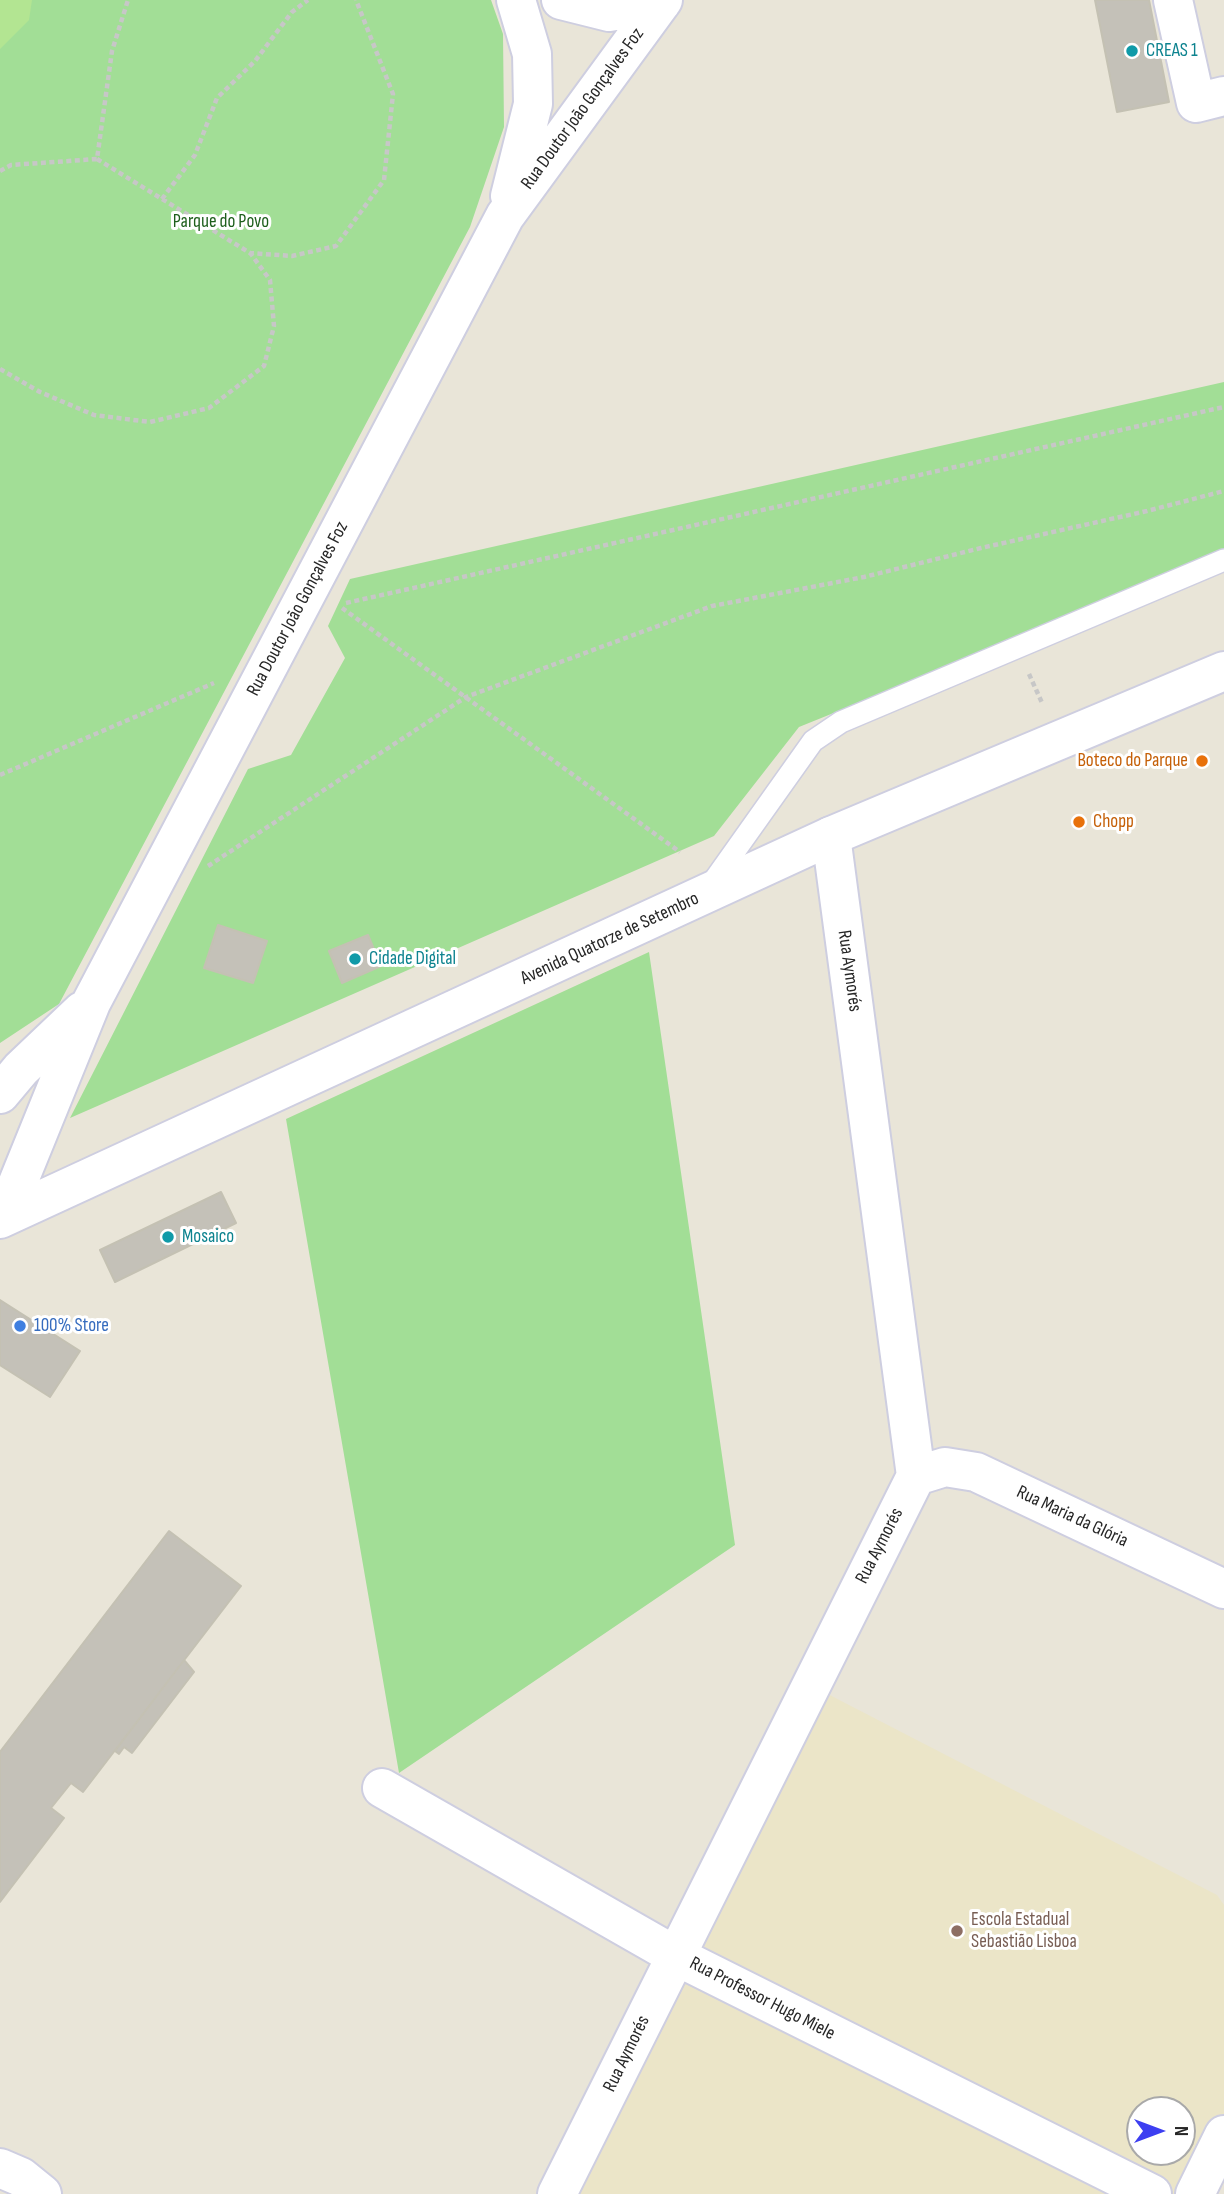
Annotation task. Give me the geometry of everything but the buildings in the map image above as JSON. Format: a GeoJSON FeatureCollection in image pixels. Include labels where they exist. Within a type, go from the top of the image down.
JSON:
{"type":"FeatureCollection","features":[{"type":"Feature","properties":{"kind":"street","name":"Rua Doutor João Gonçalves Foz"},"geometry":{"type":"LineString","coordinates":[[505,216],[533,104],[532,54],[516,0]]}},
{"type":"Feature","properties":{"kind":"street"},"geometry":{"type":"LineString","coordinates":[[561,0],[609,12],[662,2]]}},
{"type":"Feature","properties":{"kind":"street"},"geometry":{"type":"LineString","coordinates":[[1173,0],[1196,103],[1224,96]]}},
{"type":"Feature","properties":{"kind":"street","name":"Rua Doutor João Gonçalves Foz"},"geometry":{"type":"LineString","coordinates":[[2,1218],[91,1003],[505,216],[662,2]]}},
{"type":"Feature","properties":{"kind":"street","name":"Avenida Quatorze de Setembro"},"geometry":{"type":"LineString","coordinates":[[2,1218],[831,836],[1224,671]]}},
{"type":"Feature","properties":{"kind":"street","name":"Rua Aymorés"},"geometry":{"type":"LineString","coordinates":[[557,2194],[916,1476],[831,836]]}},
{"type":"Feature","properties":{"kind":"street","name":"Rua Doutor João Gonçalves Foz"},"geometry":{"type":"LineString","coordinates":[[0,1094],[20,1069],[91,1003]]}},
{"type":"Feature","properties":{"kind":"street"},"geometry":{"type":"LineString","coordinates":[[0,1070],[10,1059],[61,1030]]}},
{"type":"Feature","properties":{"kind":"street","name":"Rua Maria da Glória"},"geometry":{"type":"LineString","coordinates":[[916,1476],[945,1467],[976,1472],[1224,1589]]}},
{"type":"Feature","properties":{"kind":"street","name":"Rua Professor Hugo Miele"},"geometry":{"type":"LineString","coordinates":[[382,1788],[676,1956],[1152,2194]]}},
{"type":"Feature","properties":{"kind":"street"},"geometry":{"type":"LineString","coordinates":[[1195,2194],[1224,2135]]}},
{"type":"Feature","properties":{"kind":"street"},"geometry":{"type":"LineString","coordinates":[[0,2168],[20,2177],[42,2194]]}},
{"type":"Feature","properties":{"kind":"lane"},"geometry":{"type":"LineString","coordinates":[[702,897],[813,741],[841,722],[1224,560]]}},
{"type":"Feature","properties":{"kind":"path"},"geometry":{"type":"LineString","coordinates":[[97,159],[112,51],[128,0]]}},
{"type":"Feature","properties":{"kind":"path"},"geometry":{"type":"LineString","coordinates":[[162,199],[195,155],[217,98],[255,61],[292,12],[307,0]]}},
{"type":"Feature","properties":{"kind":"path"},"geometry":{"type":"LineString","coordinates":[[250,253],[292,256],[336,246],[384,180],[393,94],[356,0]]}},
{"type":"Feature","properties":{"kind":"path"},"geometry":{"type":"LineString","coordinates":[[0,171],[11,165],[97,159],[250,253],[271,280],[274,326],[264,366],[209,408],[150,422],[94,415],[40,392],[0,369]]}},
{"type":"Feature","properties":{"kind":"path"},"geometry":{"type":"LineString","coordinates":[[680,852],[338,605],[1224,407]]}},
{"type":"Feature","properties":{"kind":"path"},"geometry":{"type":"LineString","coordinates":[[204,868],[466,697],[712,606],[864,577],[1224,491]]}},
{"type":"Feature","properties":{"kind":"path"},"geometry":{"type":"LineString","coordinates":[[1017,648],[1059,741]]}},
{"type":"Feature","properties":{"kind":"path"},"geometry":{"type":"LineString","coordinates":[[0,775],[222,680]]}},
{"type":"Feature","properties":{"kind":"shaded area","name":"Escola Estadual Sebastião Lisboa"},"geometry":{"type":"Polygon","coordinates":[[[818,1689],[1217,1895],[1224,1905],[1224,2116],[1185,2194],[561,2194],[818,1689]]]}},
{"type":"Feature","properties":{"kind":"green space","name":"Parque do Povo"},"geometry":{"type":"Polygon","coordinates":[[[0,0],[491,0],[503,34],[504,127],[470,227],[59,1004],[0,1043],[0,0]]]}},
{"type":"Feature","properties":{"kind":"green space"},"geometry":{"type":"Polygon","coordinates":[[[0,0],[32,0],[29,20],[0,49],[0,0]]]}},
{"type":"Feature","properties":{"kind":"green space"},"geometry":{"type":"Polygon","coordinates":[[[1224,382],[1224,555],[799,727],[714,836],[70,1118],[248,769],[291,755],[345,658],[328,626],[350,579],[1224,382]]]}},
{"type":"Feature","properties":{"kind":"green space"},"geometry":{"type":"Polygon","coordinates":[[[649,952],[735,1545],[399,1773],[286,1119],[649,952]]]}},
{"type":"Feature","properties":{"kind":"place","name":"CREAS 1"},"geometry":{"type":"Point","coordinates":[1132,51]}},
{"type":"Feature","properties":{"kind":"place","name":"Boteco do Parque"},"geometry":{"type":"Point","coordinates":[1202,761]}},
{"type":"Feature","properties":{"kind":"place","name":"Chopp"},"geometry":{"type":"Point","coordinates":[1079,822]}},
{"type":"Feature","properties":{"kind":"place","name":"Cidade Digital"},"geometry":{"type":"Point","coordinates":[355,959]}},
{"type":"Feature","properties":{"kind":"place","name":"Mosaico"},"geometry":{"type":"Point","coordinates":[168,1237]}},
{"type":"Feature","properties":{"kind":"place","name":"100% Store"},"geometry":{"type":"Point","coordinates":[20,1326]}},
{"type":"Feature","properties":{"kind":"place","name":"Escola Estadual Sebastião Lisboa"},"geometry":{"type":"Point","coordinates":[957,1931]}}]}
